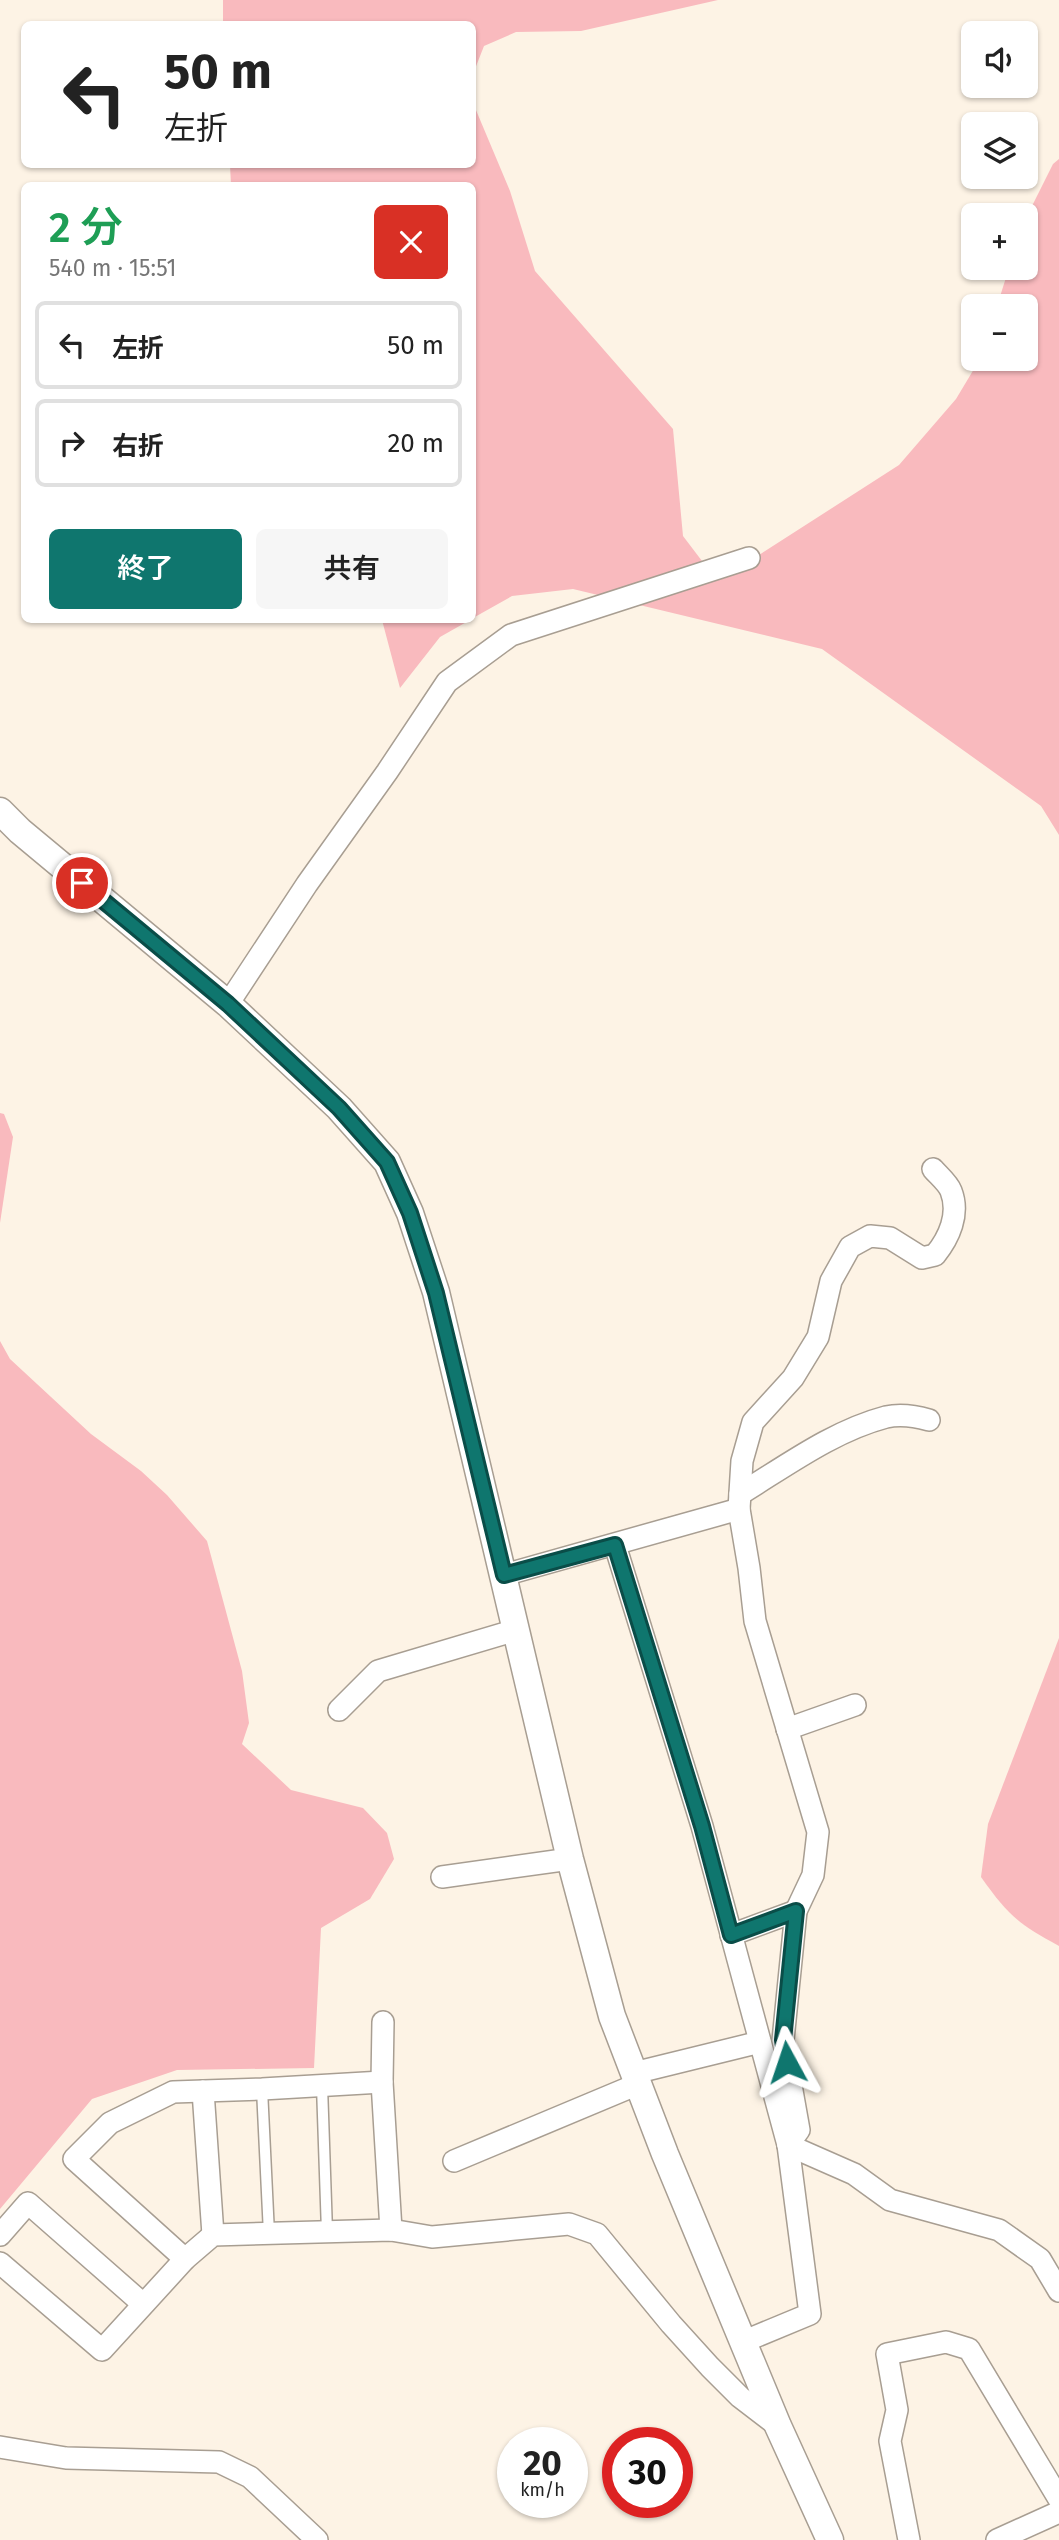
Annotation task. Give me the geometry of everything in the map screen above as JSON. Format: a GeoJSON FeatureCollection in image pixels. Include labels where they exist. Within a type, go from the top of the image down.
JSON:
{"type":"FeatureCollection","features":[{"type":"Feature","properties":{"kind":"street"},"geometry":{"type":"LineString","coordinates":[[228,1004],[307,884],[447,682],[511,635],[749,558]]}},
{"type":"Feature","properties":{"kind":"street"},"geometry":{"type":"LineString","coordinates":[[0,811],[20,831],[228,1004],[339,1108],[387,1162],[410,1213],[436,1293],[570,1858],[612,2015],[665,2154],[778,2426],[830,2540]]}},
{"type":"Feature","properties":{"kind":"street"},"geometry":{"type":"LineString","coordinates":[[788,2145],[799,2130],[783,2040],[796,1911],[813,1875],[818,1832],[755,1621],[739,1502],[742,1461],[753,1422],[793,1378],[818,1337],[831,1280],[850,1247],[870,1236],[890,1238],[922,1258],[935,1255],[946,1241],[955,1216],[951,1190],[933,1169]]}},
{"type":"Feature","properties":{"kind":"street"},"geometry":{"type":"LineString","coordinates":[[504,1575],[615,1545],[739,1502],[845,1432],[888,1417],[913,1416],[929,1420]]}},
{"type":"Feature","properties":{"kind":"street"},"geometry":{"type":"LineString","coordinates":[[615,1545],[702,1826],[788,2145],[810,2314],[744,2341]]}},
{"type":"Feature","properties":{"kind":"street"},"geometry":{"type":"LineString","coordinates":[[339,1710],[378,1671],[516,1630]]}},
{"type":"Feature","properties":{"kind":"street"},"geometry":{"type":"LineString","coordinates":[[787,1729],[855,1705]]}},
{"type":"Feature","properties":{"kind":"street"},"geometry":{"type":"LineString","coordinates":[[442,1877],[570,1858]]}},
{"type":"Feature","properties":{"kind":"street"},"geometry":{"type":"LineString","coordinates":[[731,1935],[796,1911]]}},
{"type":"Feature","properties":{"kind":"street"},"geometry":{"type":"LineString","coordinates":[[383,2022],[382,2082],[391,2230]]}},
{"type":"Feature","properties":{"kind":"street"},"geometry":{"type":"LineString","coordinates":[[454,2161],[636,2079],[760,2042]]}},
{"type":"Feature","properties":{"kind":"street"},"geometry":{"type":"LineString","coordinates":[[185,2259],[74,2159],[110,2123],[173,2092],[262,2090],[382,2082]]}},
{"type":"Feature","properties":{"kind":"street"},"geometry":{"type":"LineString","coordinates":[[203,2091],[213,2235]]}},
{"type":"Feature","properties":{"kind":"street"},"geometry":{"type":"LineString","coordinates":[[788,2145],[854,2174],[890,2200],[999,2230],[1041,2259],[1059,2291]]}},
{"type":"Feature","properties":{"kind":"street"},"geometry":{"type":"LineString","coordinates":[[0,2235],[28,2203],[143,2304]]}},
{"type":"Feature","properties":{"kind":"street"},"geometry":{"type":"LineString","coordinates":[[0,2263],[102,2350],[185,2259],[213,2235],[391,2230],[432,2237],[569,2224],[597,2234],[710,2367],[740,2397],[778,2426]]}},
{"type":"Feature","properties":{"kind":"street"},"geometry":{"type":"LineString","coordinates":[[909,2540],[890,2441],[897,2410],[887,2354],[946,2342],[969,2349],[1059,2499]]}},
{"type":"Feature","properties":{"kind":"street"},"geometry":{"type":"LineString","coordinates":[[0,2447],[66,2458],[219,2462],[250,2477],[317,2540]]}},
{"type":"Feature","properties":{"kind":"street"},"geometry":{"type":"LineString","coordinates":[[997,2540],[1059,2512]]}},
{"type":"Feature","properties":{"kind":"lane"},"geometry":{"type":"LineString","coordinates":[[321,2086],[327,2232]]}},
{"type":"Feature","properties":{"kind":"lane"},"geometry":{"type":"LineString","coordinates":[[262,2090],[269,2234]]}},
{"type":"Feature","properties":{"kind":"shaded area"},"geometry":{"type":"Polygon","coordinates":[[[223,0],[718,0],[581,31],[516,32],[484,46],[476,66],[476,21],[223,21],[223,0]]]}},
{"type":"Feature","properties":{"kind":"shaded area"},"geometry":{"type":"Polygon","coordinates":[[[476,110],[510,191],[535,271],[673,429],[683,536],[702,561],[738,564],[759,555],[899,465],[956,399],[973,371],[1038,371],[1038,294],[1001,294],[1005,280],[1038,280],[1038,203],[1034,203],[1053,164],[1059,159],[1059,835],[1041,806],[822,649],[573,589],[512,596],[476,616],[476,182],[231,182],[230,168],[476,168],[476,110]]]}},
{"type":"Feature","properties":{"kind":"shaded area"},"geometry":{"type":"Polygon","coordinates":[[[383,623],[465,623],[440,637],[400,688],[383,623]]]}},
{"type":"Feature","properties":{"kind":"shaded area"},"geometry":{"type":"Polygon","coordinates":[[[0,1113],[4,1114],[13,1137],[0,1223],[0,1113]]]}},
{"type":"Feature","properties":{"kind":"shaded area"},"geometry":{"type":"Polygon","coordinates":[[[0,1341],[10,1359],[91,1434],[141,1471],[167,1495],[207,1541],[242,1671],[249,1723],[242,1744],[291,1790],[363,1808],[387,1833],[394,1859],[370,1899],[321,1928],[314,2068],[177,2070],[92,2099],[0,2209],[0,1341]]]}},
{"type":"Feature","properties":{"kind":"shaded area"},"geometry":{"type":"Polygon","coordinates":[[[1059,1638],[1059,1946],[1015,1918],[981,1877],[988,1824],[1059,1638]]]}},
{"type":"Feature","properties":{"kind":"route"},"geometry":{"type":"LineString","coordinates":[[82,883],[228,1004],[339,1108],[387,1162],[410,1213],[436,1293],[504,1575],[615,1545],[702,1826],[731,1935],[796,1911],[783,2040],[787,2062]]}}]}
